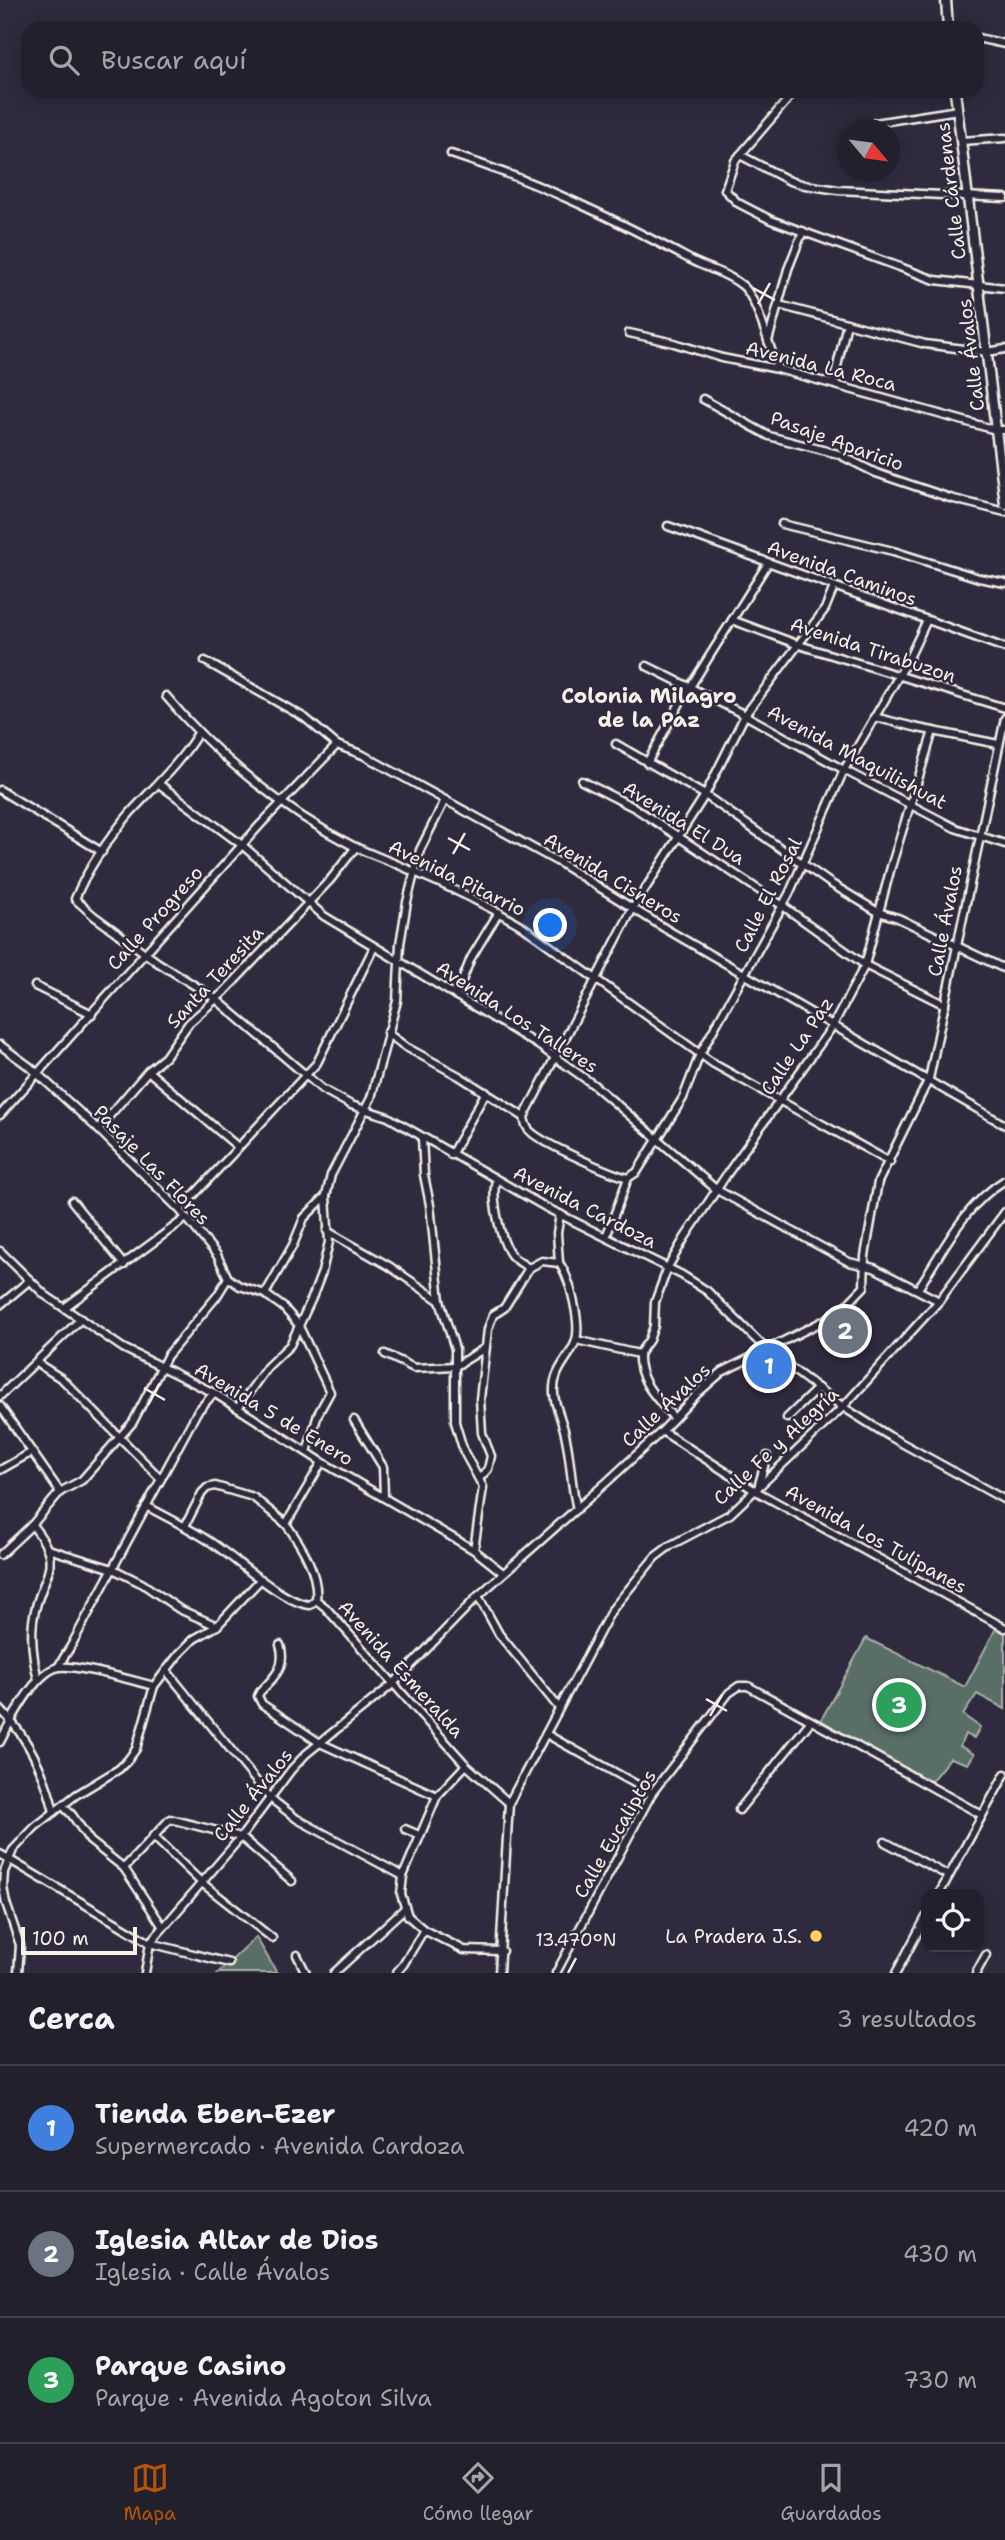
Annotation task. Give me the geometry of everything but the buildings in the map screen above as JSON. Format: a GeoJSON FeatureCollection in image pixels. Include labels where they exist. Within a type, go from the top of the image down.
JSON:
{"type":"FeatureCollection","features":[{"type":"Feature","properties":{"kind":"street"},"geometry":{"type":"LineString","coordinates":[[946,0],[948,21]]}},
{"type":"Feature","properties":{"kind":"street"},"geometry":{"type":"LineString","coordinates":[[984,40],[1005,44]]}},
{"type":"Feature","properties":{"kind":"street"},"geometry":{"type":"LineString","coordinates":[[789,98],[735,161],[725,190],[738,203],[771,220],[935,280],[1005,288]]}},
{"type":"Feature","properties":{"kind":"street","name":"Calle Cárdenas"},"geometry":{"type":"LineString","coordinates":[[956,98],[979,286]]}},
{"type":"Feature","properties":{"kind":"street"},"geometry":{"type":"LineString","coordinates":[[900,119],[958,110]]}},
{"type":"Feature","properties":{"kind":"street"},"geometry":{"type":"LineString","coordinates":[[961,141],[1005,138]]}},
{"type":"Feature","properties":{"kind":"street"},"geometry":{"type":"LineString","coordinates":[[451,154],[547,188],[597,210],[695,262],[722,272],[745,287],[756,306],[778,369]]}},
{"type":"Feature","properties":{"kind":"street"},"geometry":{"type":"LineString","coordinates":[[740,155],[790,181],[838,190],[1005,198]]}},
{"type":"Feature","properties":{"kind":"street"},"geometry":{"type":"LineString","coordinates":[[767,343],[788,269],[803,231]]}},
{"type":"Feature","properties":{"kind":"street","name":"Calle Ávalos"},"geometry":{"type":"LineString","coordinates":[[979,286],[1001,430],[1005,504]]}},
{"type":"Feature","properties":{"kind":"street"},"geometry":{"type":"LineString","coordinates":[[779,305],[925,344],[987,352],[1005,349]]}},
{"type":"Feature","properties":{"kind":"street"},"geometry":{"type":"LineString","coordinates":[[833,384],[847,323]]}},
{"type":"Feature","properties":{"kind":"street","name":"Avenida La Roca"},"geometry":{"type":"LineString","coordinates":[[629,333],[722,358],[778,369],[1001,430]]}},
{"type":"Feature","properties":{"kind":"street","name":"Pasaje Aparicio"},"geometry":{"type":"LineString","coordinates":[[704,399],[769,436],[838,454],[876,472],[950,498],[1005,512]]}},
{"type":"Feature","properties":{"kind":"street"},"geometry":{"type":"LineString","coordinates":[[782,524],[894,551],[979,578],[1005,583]]}},
{"type":"Feature","properties":{"kind":"street","name":"Avenida Caminos"},"geometry":{"type":"LineString","coordinates":[[668,526],[1005,648]]}},
{"type":"Feature","properties":{"kind":"street"},"geometry":{"type":"LineString","coordinates":[[647,763],[690,687],[768,563]]}},
{"type":"Feature","properties":{"kind":"street"},"geometry":{"type":"LineString","coordinates":[[524,1118],[633,908],[705,795],[745,715],[825,609],[834,587]]}},
{"type":"Feature","properties":{"kind":"street","name":"Avenida Tirabuzon"},"geometry":{"type":"LineString","coordinates":[[732,620],[799,645],[1005,708]]}},
{"type":"Feature","properties":{"kind":"street","name":"Calle El Rosal"},"geometry":{"type":"LineString","coordinates":[[628,1178],[637,1172],[683,1098],[700,1054],[783,905],[844,770],[908,660],[927,620]]}},
{"type":"Feature","properties":{"kind":"street","name":"Avenida Cisneros"},"geometry":{"type":"LineString","coordinates":[[205,661],[305,718],[337,745],[363,755],[560,863],[832,1027],[929,1079],[1005,1125]]}},
{"type":"Feature","properties":{"kind":"street","name":"Avenida Maquilishuat"},"geometry":{"type":"LineString","coordinates":[[647,666],[745,715],[955,828],[1005,844]]}},
{"type":"Feature","properties":{"kind":"street","name":"Avenida Pitarrio"},"geometry":{"type":"LineString","coordinates":[[166,696],[218,753],[331,834],[499,912],[714,1065],[890,1162]]}},
{"type":"Feature","properties":{"kind":"street"},"geometry":{"type":"LineString","coordinates":[[874,717],[998,744]]}},
{"type":"Feature","properties":{"kind":"street","name":"Calle Ávalos"},"geometry":{"type":"LineString","coordinates":[[145,1973],[150,1943],[241,1838],[291,1770],[393,1684],[478,1596],[662,1431],[722,1372],[839,1313],[863,1287],[878,1182],[929,1079],[1005,718]]}},
{"type":"Feature","properties":{"kind":"street","name":"Calle La Paz"},"geometry":{"type":"LineString","coordinates":[[636,1354],[649,1340],[654,1326],[655,1302],[668,1267],[717,1190],[832,1027],[865,965],[878,912],[933,731]]}},
{"type":"Feature","properties":{"kind":"street"},"geometry":{"type":"LineString","coordinates":[[0,790],[102,852],[130,813],[186,753],[198,733]]}},
{"type":"Feature","properties":{"kind":"street"},"geometry":{"type":"LineString","coordinates":[[616,744],[705,795],[830,883],[878,912],[898,918],[1005,969]]}},
{"type":"Feature","properties":{"kind":"street","name":"Calle Progreso"},"geometry":{"type":"LineString","coordinates":[[0,1115],[242,845],[337,745]]}},
{"type":"Feature","properties":{"kind":"street","name":"Avenida El Dua"},"geometry":{"type":"LineString","coordinates":[[582,781],[635,808],[783,905],[865,965],[945,1005]]}},
{"type":"Feature","properties":{"kind":"street","name":"Avenida Los Talleres"},"geometry":{"type":"LineString","coordinates":[[159,784],[242,845],[324,916],[555,1057],[594,1085],[717,1190],[849,1262],[865,1266],[939,1301]]}},
{"type":"Feature","properties":{"kind":"street"},"geometry":{"type":"LineString","coordinates":[[239,1408],[267,1367],[290,1345],[322,1272],[329,1242],[326,1196],[331,1175],[371,1098],[397,1001],[407,902],[420,850],[445,800]]}},
{"type":"Feature","properties":{"kind":"street","name":"Santa Teresita"},"geometry":{"type":"LineString","coordinates":[[98,1129],[148,1071],[165,1057],[189,1023],[216,999],[309,902],[356,847]]}},
{"type":"Feature","properties":{"kind":"street","name":"Avenida Cardoza"},"geometry":{"type":"LineString","coordinates":[[102,852],[87,870],[75,898],[94,916],[182,980],[216,999],[322,1089],[365,1110],[388,1117],[496,1180],[668,1267],[707,1291],[767,1350],[843,1407],[889,1436],[1005,1500]]}},
{"type":"Feature","properties":{"kind":"street"},"geometry":{"type":"LineString","coordinates":[[456,996],[471,958],[499,912]]}},
{"type":"Feature","properties":{"kind":"street"},"geometry":{"type":"LineString","coordinates":[[180,1210],[317,1063],[374,947]]}},
{"type":"Feature","properties":{"kind":"street"},"geometry":{"type":"LineString","coordinates":[[35,986],[92,1014]]}},
{"type":"Feature","properties":{"kind":"street"},"geometry":{"type":"LineString","coordinates":[[387,1033],[524,1118],[532,1134],[628,1178],[606,1237]]}},
{"type":"Feature","properties":{"kind":"street","name":"Pasaje Las Flores"},"geometry":{"type":"LineString","coordinates":[[0,1045],[98,1129],[180,1210],[217,1255],[228,1278]]}},
{"type":"Feature","properties":{"kind":"street"},"geometry":{"type":"LineString","coordinates":[[148,1071],[238,1147]]}},
{"type":"Feature","properties":{"kind":"street"},"geometry":{"type":"LineString","coordinates":[[451,1155],[486,1092]]}},
{"type":"Feature","properties":{"kind":"street"},"geometry":{"type":"LineString","coordinates":[[422,1138],[440,1301],[456,1349],[455,1422],[464,1452],[483,1487],[474,1550]]}},
{"type":"Feature","properties":{"kind":"street"},"geometry":{"type":"LineString","coordinates":[[496,1180],[493,1190],[503,1241],[512,1257],[529,1268]]}},
{"type":"Feature","properties":{"kind":"street"},"geometry":{"type":"LineString","coordinates":[[918,1289],[966,1213],[980,1198],[1005,1181]]}},
{"type":"Feature","properties":{"kind":"street"},"geometry":{"type":"LineString","coordinates":[[265,1294],[293,1245],[304,1219],[326,1196]]}},
{"type":"Feature","properties":{"kind":"street"},"geometry":{"type":"LineString","coordinates":[[72,1201],[124,1265]]}},
{"type":"Feature","properties":{"kind":"street","name":"Calle Fe y Alegría"},"geometry":{"type":"LineString","coordinates":[[499,1973],[509,1802],[611,1611],[655,1557],[671,1545],[730,1514],[843,1407],[939,1301],[1005,1212]]}},
{"type":"Feature","properties":{"kind":"street"},"geometry":{"type":"LineString","coordinates":[[560,1214],[557,1233],[559,1263],[567,1274],[572,1296],[576,1340],[563,1360],[553,1391],[564,1431],[570,1485],[577,1509]]}},
{"type":"Feature","properties":{"kind":"street"},"geometry":{"type":"LineString","coordinates":[[64,1308],[186,1218]]}},
{"type":"Feature","properties":{"kind":"street"},"geometry":{"type":"LineString","coordinates":[[327,1231],[389,1266],[440,1301]]}},
{"type":"Feature","properties":{"kind":"street","name":"Avenida 5 de Enero"},"geometry":{"type":"LineString","coordinates":[[0,1251],[45,1295],[123,1348],[214,1392],[322,1462],[474,1550],[503,1573]]}},
{"type":"Feature","properties":{"kind":"street"},"geometry":{"type":"LineString","coordinates":[[479,1479],[488,1469],[491,1456],[486,1447],[480,1419],[485,1348],[493,1315],[504,1308],[529,1268],[542,1261],[559,1263]]}},
{"type":"Feature","properties":{"kind":"street"},"geometry":{"type":"LineString","coordinates":[[1,1553],[32,1525],[60,1492],[82,1479],[133,1422],[167,1356],[228,1278],[240,1286],[265,1294],[283,1307],[299,1326],[330,1392],[318,1414],[307,1452]]}},
{"type":"Feature","properties":{"kind":"street"},"geometry":{"type":"LineString","coordinates":[[0,1304],[30,1280]]}},
{"type":"Feature","properties":{"kind":"street"},"geometry":{"type":"LineString","coordinates":[[0,1384],[3,1394],[82,1320]]}},
{"type":"Feature","properties":{"kind":"street"},"geometry":{"type":"LineString","coordinates":[[576,1340],[636,1354],[645,1383],[674,1418]]}},
{"type":"Feature","properties":{"kind":"street"},"geometry":{"type":"LineString","coordinates":[[385,1354],[414,1368],[456,1366],[485,1348]]}},
{"type":"Feature","properties":{"kind":"street"},"geometry":{"type":"LineString","coordinates":[[37,1363],[62,1378],[161,1479]]}},
{"type":"Feature","properties":{"kind":"street"},"geometry":{"type":"LineString","coordinates":[[787,1418],[818,1388]]}},
{"type":"Feature","properties":{"kind":"street"},"geometry":{"type":"LineString","coordinates":[[0,1742],[11,1720],[38,1680],[58,1667],[197,1412],[214,1392]]}},
{"type":"Feature","properties":{"kind":"street"},"geometry":{"type":"LineString","coordinates":[[0,1406],[60,1492]]}},
{"type":"Feature","properties":{"kind":"street"},"geometry":{"type":"LineString","coordinates":[[354,1420],[383,1467],[384,1496]]}},
{"type":"Feature","properties":{"kind":"street","name":"Avenida Los Tulipanes"},"geometry":{"type":"LineString","coordinates":[[662,1431],[1005,1628]]}},
{"type":"Feature","properties":{"kind":"street"},"geometry":{"type":"LineString","coordinates":[[0,1470],[32,1452]]}},
{"type":"Feature","properties":{"kind":"street"},"geometry":{"type":"LineString","coordinates":[[757,1487],[767,1455]]}},
{"type":"Feature","properties":{"kind":"street"},"geometry":{"type":"LineString","coordinates":[[286,1524],[322,1462]]}},
{"type":"Feature","properties":{"kind":"street"},"geometry":{"type":"LineString","coordinates":[[185,1526],[207,1488],[215,1486],[253,1497],[286,1524],[296,1537],[316,1580],[316,1600]]}},
{"type":"Feature","properties":{"kind":"street"},"geometry":{"type":"LineString","coordinates":[[18,1973],[20,1945],[3,1887],[8,1859],[26,1834],[127,1761],[136,1749],[154,1686],[194,1639],[218,1626],[261,1579],[185,1526],[146,1506]]}},
{"type":"Feature","properties":{"kind":"street"},"geometry":{"type":"LineString","coordinates":[[32,1525],[45,1540],[51,1558],[33,1626],[38,1680]]}},
{"type":"Feature","properties":{"kind":"street"},"geometry":{"type":"LineString","coordinates":[[48,1549],[113,1569],[143,1584],[179,1609],[218,1626]]}},
{"type":"Feature","properties":{"kind":"street","name":"Avenida Esmeralda"},"geometry":{"type":"LineString","coordinates":[[261,1579],[302,1605],[310,1605],[316,1600],[325,1607],[466,1765],[509,1802]]}},
{"type":"Feature","properties":{"kind":"street"},"geometry":{"type":"LineString","coordinates":[[478,1596],[499,1634],[559,1708]]}},
{"type":"Feature","properties":{"kind":"street"},"geometry":{"type":"LineString","coordinates":[[280,1645],[282,1666],[258,1696],[262,1704],[320,1743],[437,1796]]}},
{"type":"Feature","properties":{"kind":"street"},"geometry":{"type":"LineString","coordinates":[[58,1667],[154,1686]]}},
{"type":"Feature","properties":{"kind":"street"},"geometry":{"type":"LineString","coordinates":[[166,1670],[270,1798],[297,1819],[403,1876]]}},
{"type":"Feature","properties":{"kind":"street","name":"Calle Eucaliptos"},"geometry":{"type":"LineString","coordinates":[[556,1973],[652,1793],[729,1693],[739,1686],[748,1686],[810,1722]]}},
{"type":"Feature","properties":{"kind":"street"},"geometry":{"type":"LineString","coordinates":[[0,1709],[11,1720],[41,1768],[54,1812]]}},
{"type":"Feature","properties":{"kind":"street"},"geometry":{"type":"LineString","coordinates":[[739,1810],[810,1722],[982,1815]]}},
{"type":"Feature","properties":{"kind":"street"},"geometry":{"type":"LineString","coordinates":[[546,1734],[652,1793]]}},
{"type":"Feature","properties":{"kind":"street"},"geometry":{"type":"LineString","coordinates":[[466,1765],[437,1796],[403,1876],[401,1894],[404,1909],[424,1930],[464,1950],[502,1951]]}},
{"type":"Feature","properties":{"kind":"street"},"geometry":{"type":"LineString","coordinates":[[942,1889],[1005,1774]]}},
{"type":"Feature","properties":{"kind":"street"},"geometry":{"type":"LineString","coordinates":[[63,1806],[90,1841],[124,1868],[163,1927]]}},
{"type":"Feature","properties":{"kind":"street"},"geometry":{"type":"LineString","coordinates":[[124,1868],[170,1819],[241,1838],[292,1881]]}},
{"type":"Feature","properties":{"kind":"street"},"geometry":{"type":"LineString","coordinates":[[405,1829],[419,1835]]}},
{"type":"Feature","properties":{"kind":"street"},"geometry":{"type":"LineString","coordinates":[[153,1836],[202,1883],[272,1938]]}},
{"type":"Feature","properties":{"kind":"street"},"geometry":{"type":"LineString","coordinates":[[885,1843],[949,1875]]}},
{"type":"Feature","properties":{"kind":"street"},"geometry":{"type":"LineString","coordinates":[[0,1854],[150,1943],[229,1963]]}},
{"type":"Feature","properties":{"kind":"street"},"geometry":{"type":"LineString","coordinates":[[334,1973],[404,1909]]}},
{"type":"Feature","properties":{"kind":"street"},"geometry":{"type":"LineString","coordinates":[[896,1973],[921,1926]]}},
{"type":"Feature","properties":{"kind":"street"},"geometry":{"type":"LineString","coordinates":[[396,1973],[424,1930]]}},
{"type":"Feature","properties":{"kind":"street"},"geometry":{"type":"LineString","coordinates":[[297,1955],[306,1973]]}},
{"type":"Feature","properties":{"kind":"street"},"geometry":{"type":"LineString","coordinates":[[976,1973],[986,1955]]}},
{"type":"Feature","properties":{"kind":"green space"},"geometry":{"type":"Polygon","coordinates":[[[996,1628],[1005,1633],[1005,1709],[977,1694],[963,1715],[980,1727],[974,1738],[965,1734],[960,1746],[974,1754],[968,1764],[950,1758],[928,1785],[821,1720],[866,1638],[965,1687],[996,1628]]]}},
{"type":"Feature","properties":{"kind":"green space"},"geometry":{"type":"Polygon","coordinates":[[[256,1937],[277,1973],[218,1973],[256,1937]]]}},
{"type":"Feature","properties":{"kind":"place","name":"Iglesia Altar de Dios"},"geometry":{"type":"Point","coordinates":[845,1331]}},
{"type":"Feature","properties":{"kind":"place","name":"Tienda Eben-Ezer"},"geometry":{"type":"Point","coordinates":[769,1366]}},
{"type":"Feature","properties":{"kind":"place","name":"Parque Casino"},"geometry":{"type":"Point","coordinates":[899,1705]}},
{"type":"Feature","properties":{"kind":"place","name":"La Pradera J.S."},"geometry":{"type":"Point","coordinates":[816,1936]}},
{"type":"Feature","properties":{"kind":"district","name":"Colonia Milagro de la Paz"},"geometry":{"type":"Point","coordinates":[649,708]}}]}
